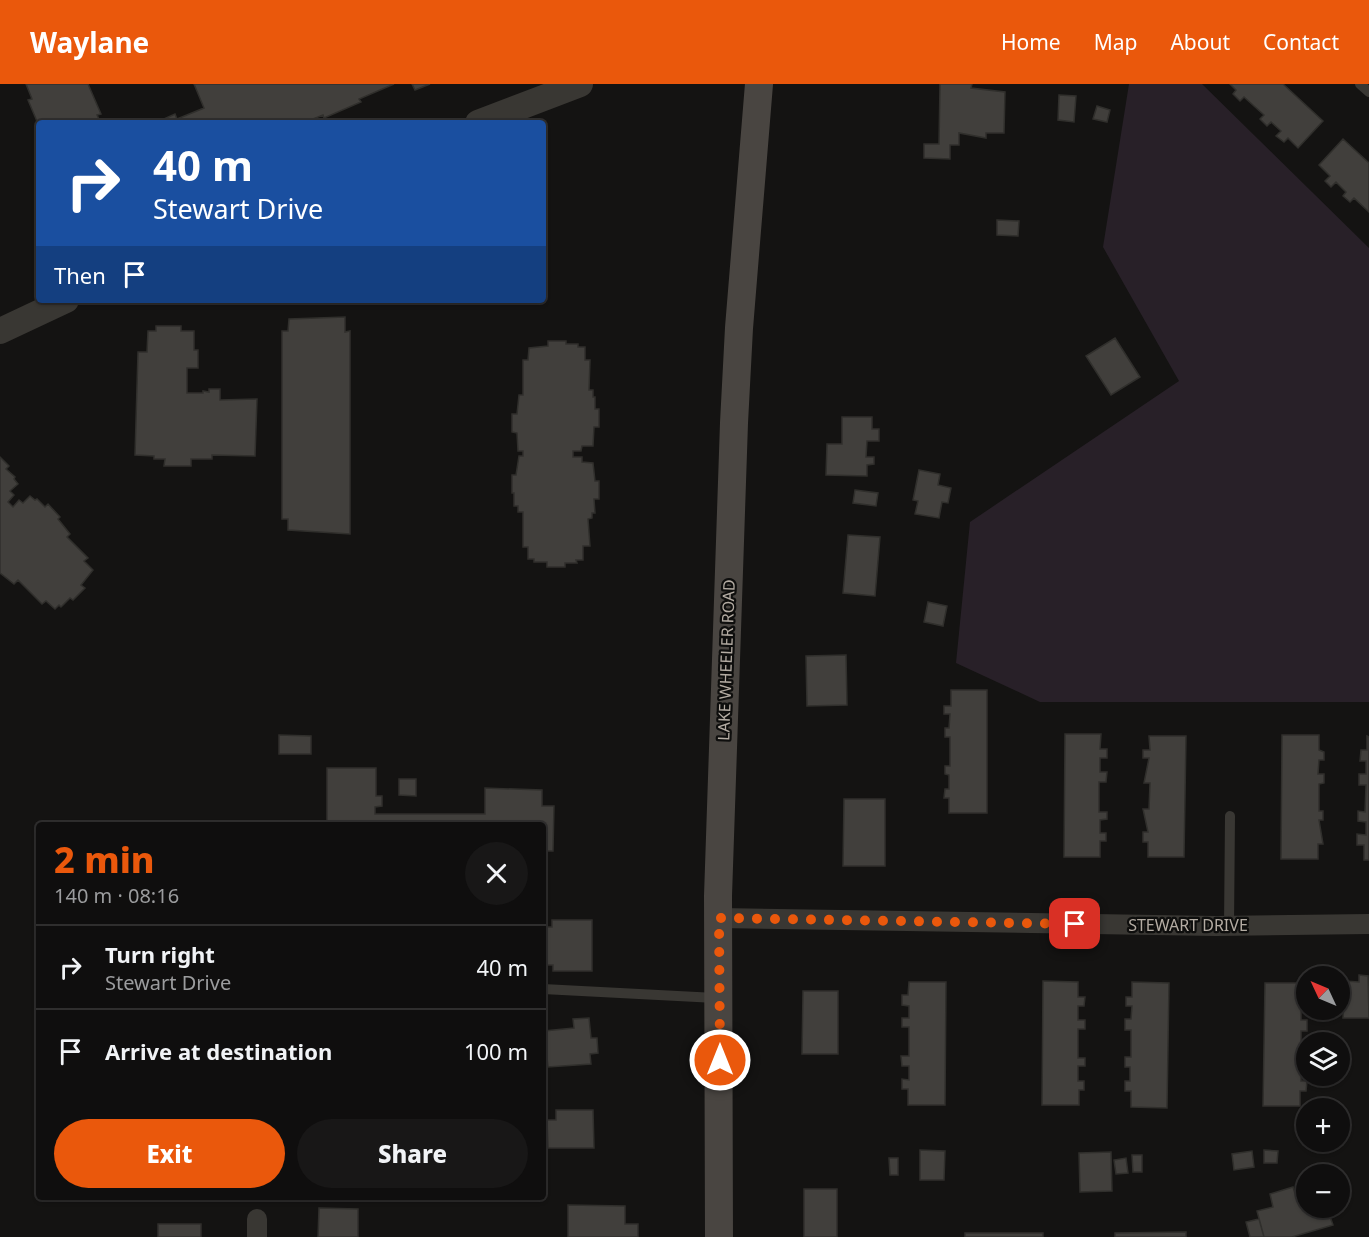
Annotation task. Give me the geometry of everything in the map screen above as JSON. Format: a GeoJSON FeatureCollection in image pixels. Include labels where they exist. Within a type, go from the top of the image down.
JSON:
{"type":"FeatureCollection","features":[{"type":"Feature","properties":{"kind":"main road","name":"LAKE WHEELER ROAD"},"geometry":{"type":"LineString","coordinates":[[719,1237],[719,918],[734,423],[739,328],[759,84]]}},
{"type":"Feature","properties":{"kind":"street"},"geometry":{"type":"LineString","coordinates":[[486,120],[580,84]]}},
{"type":"Feature","properties":{"kind":"street"},"geometry":{"type":"LineString","coordinates":[[0,331],[60,303]]}},
{"type":"Feature","properties":{"kind":"street","name":"STEWART DRIVE"},"geometry":{"type":"LineString","coordinates":[[719,918],[1229,926],[1369,924]]}},
{"type":"Feature","properties":{"kind":"lane"},"geometry":{"type":"LineString","coordinates":[[1360,84],[1369,92]]}},
{"type":"Feature","properties":{"kind":"lane"},"geometry":{"type":"LineString","coordinates":[[1229,926],[1230,816]]}},
{"type":"Feature","properties":{"kind":"lane"},"geometry":{"type":"LineString","coordinates":[[546,989],[719,998]]}},
{"type":"Feature","properties":{"kind":"shaded area"},"geometry":{"type":"Polygon","coordinates":[[[1129,84],[1202,84],[1369,248],[1369,702],[1040,702],[956,663],[970,522],[1179,381],[1103,247],[1129,84]]]}},
{"type":"Feature","properties":{"kind":"building"},"geometry":{"type":"Polygon","coordinates":[[[26,84],[88,84],[101,114],[97,115],[100,120],[36,120],[28,100],[32,99],[26,84]]]}},
{"type":"Feature","properties":{"kind":"building"},"geometry":{"type":"Polygon","coordinates":[[[194,84],[394,84],[324,118],[323,115],[310,120],[162,120],[175,114],[177,119],[204,108],[194,84]]]}},
{"type":"Feature","properties":{"kind":"building"},"geometry":{"type":"Polygon","coordinates":[[[412,84],[430,84],[415,90],[412,84]]]}},
{"type":"Feature","properties":{"kind":"building"},"geometry":{"type":"Polygon","coordinates":[[[940,84],[972,84],[971,88],[1005,92],[1004,133],[986,133],[986,138],[959,133],[959,145],[950,145],[950,159],[924,158],[924,144],[939,144],[940,84]]]}},
{"type":"Feature","properties":{"kind":"building"},"geometry":{"type":"Polygon","coordinates":[[[1230,84],[1283,84],[1323,121],[1298,148],[1288,138],[1284,142],[1276,136],[1281,131],[1271,122],[1267,126],[1260,119],[1264,115],[1244,97],[1240,101],[1233,94],[1236,90],[1230,84]]]}},
{"type":"Feature","properties":{"kind":"building"},"geometry":{"type":"Polygon","coordinates":[[[1059,95],[1076,96],[1074,122],[1058,120],[1059,95]]]}},
{"type":"Feature","properties":{"kind":"building"},"geometry":{"type":"Polygon","coordinates":[[[1097,106],[1110,110],[1107,122],[1093,119],[1097,106]]]}},
{"type":"Feature","properties":{"kind":"building"},"geometry":{"type":"Polygon","coordinates":[[[1343,139],[1369,163],[1369,212],[1354,198],[1350,202],[1343,196],[1346,192],[1336,182],[1331,187],[1325,181],[1330,176],[1319,165],[1343,139]]]}},
{"type":"Feature","properties":{"kind":"building"},"geometry":{"type":"Polygon","coordinates":[[[997,220],[1019,221],[1018,236],[997,235],[997,220]]]}},
{"type":"Feature","properties":{"kind":"building"},"geometry":{"type":"Polygon","coordinates":[[[345,317],[345,332],[350,331],[350,534],[288,530],[288,519],[282,519],[282,331],[288,331],[289,319],[345,317]]]}},
{"type":"Feature","properties":{"kind":"building"},"geometry":{"type":"Polygon","coordinates":[[[156,326],[181,326],[181,331],[194,331],[194,350],[198,350],[198,368],[187,368],[187,393],[203,393],[203,391],[209,392],[209,389],[220,389],[220,400],[257,399],[255,456],[212,455],[212,459],[191,459],[191,466],[164,466],[165,459],[135,455],[138,352],[147,352],[148,331],[156,331],[156,326]]]}},
{"type":"Feature","properties":{"kind":"building"},"geometry":{"type":"Polygon","coordinates":[[[1115,338],[1140,377],[1111,395],[1086,356],[1115,338]]]}},
{"type":"Feature","properties":{"kind":"building"},"geometry":{"type":"Polygon","coordinates":[[[548,341],[566,341],[566,344],[578,344],[578,347],[585,347],[585,360],[590,360],[589,390],[593,390],[595,409],[599,409],[599,427],[594,427],[593,446],[582,446],[581,451],[573,451],[573,457],[582,457],[582,462],[593,463],[595,481],[599,481],[599,499],[594,499],[595,513],[592,513],[592,518],[588,519],[590,546],[583,546],[583,560],[576,560],[577,563],[565,563],[565,567],[547,567],[547,562],[534,562],[534,559],[528,559],[528,547],[523,547],[523,512],[518,512],[518,506],[514,506],[514,493],[512,493],[512,475],[516,475],[519,456],[523,456],[523,451],[518,451],[517,433],[512,432],[512,414],[517,414],[519,395],[523,395],[523,360],[528,360],[529,348],[548,346],[548,341]]]}},
{"type":"Feature","properties":{"kind":"building"},"geometry":{"type":"Polygon","coordinates":[[[842,417],[872,417],[872,429],[879,429],[879,441],[867,441],[866,457],[874,457],[874,464],[867,465],[867,476],[826,475],[827,444],[842,444],[842,417]]]}},
{"type":"Feature","properties":{"kind":"building"},"geometry":{"type":"Polygon","coordinates":[[[0,457],[9,466],[6,469],[15,477],[18,484],[10,491],[14,495],[8,502],[13,507],[19,500],[23,503],[30,496],[45,507],[48,504],[60,517],[58,519],[70,534],[67,537],[88,558],[84,561],[93,570],[81,585],[85,588],[73,600],[70,598],[61,607],[59,605],[55,609],[46,601],[42,604],[18,580],[14,584],[0,573],[0,457]]]}},
{"type":"Feature","properties":{"kind":"building"},"geometry":{"type":"Polygon","coordinates":[[[919,470],[940,474],[938,485],[951,488],[948,503],[942,502],[939,518],[915,514],[918,501],[913,500],[919,470]]]}},
{"type":"Feature","properties":{"kind":"building"},"geometry":{"type":"Polygon","coordinates":[[[855,490],[878,493],[876,506],[853,503],[855,490]]]}},
{"type":"Feature","properties":{"kind":"building"},"geometry":{"type":"Polygon","coordinates":[[[848,535],[880,537],[875,596],[843,593],[848,535]]]}},
{"type":"Feature","properties":{"kind":"building"},"geometry":{"type":"Polygon","coordinates":[[[928,602],[947,606],[943,626],[924,622],[928,602]]]}},
{"type":"Feature","properties":{"kind":"building"},"geometry":{"type":"Polygon","coordinates":[[[846,655],[847,705],[807,706],[806,656],[846,655]]]}},
{"type":"Feature","properties":{"kind":"building"},"geometry":{"type":"Polygon","coordinates":[[[951,690],[987,690],[987,813],[949,813],[949,798],[944,798],[945,789],[949,789],[949,775],[945,774],[945,766],[950,766],[950,737],[945,737],[945,728],[949,728],[950,714],[944,714],[944,706],[951,706],[951,690]]]}},
{"type":"Feature","properties":{"kind":"building"},"geometry":{"type":"Polygon","coordinates":[[[1065,734],[1101,734],[1100,749],[1107,749],[1107,758],[1100,758],[1100,772],[1107,772],[1106,782],[1099,782],[1099,812],[1107,812],[1107,819],[1100,820],[1100,833],[1106,833],[1106,841],[1100,841],[1100,857],[1064,857],[1065,734]]]}},
{"type":"Feature","properties":{"kind":"building"},"geometry":{"type":"Polygon","coordinates":[[[279,735],[311,736],[311,754],[279,754],[279,735]]]}},
{"type":"Feature","properties":{"kind":"building"},"geometry":{"type":"Polygon","coordinates":[[[1282,735],[1319,735],[1319,750],[1324,752],[1324,760],[1319,760],[1318,774],[1324,774],[1324,783],[1319,784],[1319,811],[1323,811],[1323,820],[1319,820],[1323,844],[1318,844],[1318,859],[1281,859],[1282,735]]]}},
{"type":"Feature","properties":{"kind":"building"},"geometry":{"type":"Polygon","coordinates":[[[1149,736],[1186,736],[1184,857],[1148,857],[1148,842],[1143,842],[1143,832],[1148,832],[1143,809],[1149,809],[1150,783],[1144,783],[1149,758],[1143,758],[1143,750],[1150,750],[1149,736]]]}},
{"type":"Feature","properties":{"kind":"building"},"geometry":{"type":"Polygon","coordinates":[[[1367,736],[1369,737],[1369,860],[1364,860],[1364,845],[1357,845],[1357,834],[1366,835],[1366,822],[1358,821],[1358,811],[1365,812],[1366,785],[1359,785],[1359,774],[1366,774],[1366,761],[1360,761],[1361,750],[1367,750],[1367,736]]]}},
{"type":"Feature","properties":{"kind":"building"},"geometry":{"type":"Polygon","coordinates":[[[327,768],[376,768],[376,796],[382,796],[382,806],[375,807],[375,814],[485,814],[485,788],[542,790],[542,806],[554,806],[553,851],[546,851],[546,822],[327,822],[327,768]]]}},
{"type":"Feature","properties":{"kind":"building"},"geometry":{"type":"Polygon","coordinates":[[[399,779],[416,779],[416,796],[399,795],[399,779]]]}},
{"type":"Feature","properties":{"kind":"building"},"geometry":{"type":"Polygon","coordinates":[[[844,799],[885,799],[885,866],[843,866],[844,799]]]}},
{"type":"Feature","properties":{"kind":"building"},"geometry":{"type":"Polygon","coordinates":[[[552,920],[592,920],[592,971],[553,971],[553,965],[546,965],[546,927],[552,927],[552,920]]]}},
{"type":"Feature","properties":{"kind":"building"},"geometry":{"type":"Polygon","coordinates":[[[1359,975],[1368,976],[1369,1018],[1350,1018],[1350,981],[1359,982],[1359,975]]]}},
{"type":"Feature","properties":{"kind":"building"},"geometry":{"type":"Polygon","coordinates":[[[1043,981],[1078,982],[1078,997],[1085,997],[1084,1006],[1078,1006],[1078,1020],[1085,1020],[1085,1029],[1078,1029],[1078,1058],[1085,1058],[1085,1066],[1078,1066],[1078,1081],[1084,1081],[1084,1090],[1079,1090],[1079,1105],[1042,1105],[1043,981]]]}},
{"type":"Feature","properties":{"kind":"building"},"geometry":{"type":"Polygon","coordinates":[[[909,982],[946,982],[945,1105],[908,1105],[908,1089],[902,1089],[902,1079],[909,1080],[909,1066],[902,1066],[901,1056],[909,1056],[909,1027],[902,1027],[902,1018],[909,1018],[909,1006],[902,1005],[902,995],[908,995],[909,982]]]}},
{"type":"Feature","properties":{"kind":"building"},"geometry":{"type":"Polygon","coordinates":[[[1132,982],[1169,983],[1167,1108],[1131,1107],[1131,1091],[1125,1091],[1125,1081],[1130,1081],[1130,1067],[1125,1067],[1125,1057],[1131,1057],[1131,1030],[1125,1030],[1125,1019],[1131,1019],[1132,1006],[1126,1006],[1126,997],[1132,997],[1132,982]]]}},
{"type":"Feature","properties":{"kind":"building"},"geometry":{"type":"Polygon","coordinates":[[[1265,983],[1296,983],[1296,1020],[1307,1020],[1307,1031],[1296,1032],[1296,1086],[1306,1086],[1306,1091],[1300,1091],[1300,1098],[1296,1098],[1296,1106],[1263,1106],[1265,983]]]}},
{"type":"Feature","properties":{"kind":"building"},"geometry":{"type":"Polygon","coordinates":[[[803,991],[838,991],[838,1054],[802,1054],[803,991]]]}},
{"type":"Feature","properties":{"kind":"building"},"geometry":{"type":"Polygon","coordinates":[[[589,1018],[591,1038],[597,1038],[598,1053],[590,1054],[591,1064],[548,1067],[546,1031],[574,1028],[573,1019],[589,1018]]]}},
{"type":"Feature","properties":{"kind":"building"},"geometry":{"type":"Polygon","coordinates":[[[556,1110],[593,1110],[594,1148],[548,1148],[547,1120],[556,1120],[556,1110]]]}},
{"type":"Feature","properties":{"kind":"building"},"geometry":{"type":"Polygon","coordinates":[[[920,1150],[945,1151],[944,1180],[920,1180],[920,1150]]]}},
{"type":"Feature","properties":{"kind":"building"},"geometry":{"type":"Polygon","coordinates":[[[1264,1150],[1278,1151],[1277,1163],[1264,1163],[1264,1150]]]}},
{"type":"Feature","properties":{"kind":"building"},"geometry":{"type":"Polygon","coordinates":[[[1252,1151],[1254,1167],[1234,1170],[1232,1154],[1252,1151]]]}},
{"type":"Feature","properties":{"kind":"building"},"geometry":{"type":"Polygon","coordinates":[[[1111,1152],[1112,1191],[1080,1192],[1079,1153],[1111,1152]]]}},
{"type":"Feature","properties":{"kind":"building"},"geometry":{"type":"Polygon","coordinates":[[[1132,1155],[1142,1155],[1142,1172],[1133,1172],[1132,1155]]]}},
{"type":"Feature","properties":{"kind":"building"},"geometry":{"type":"Polygon","coordinates":[[[889,1158],[898,1158],[898,1175],[890,1175],[889,1158]]]}},
{"type":"Feature","properties":{"kind":"building"},"geometry":{"type":"Polygon","coordinates":[[[1126,1158],[1128,1173],[1116,1174],[1114,1160],[1126,1158]]]}},
{"type":"Feature","properties":{"kind":"building"},"geometry":{"type":"Polygon","coordinates":[[[1293,1187],[1296,1197],[1296,1218],[1331,1218],[1333,1225],[1292,1237],[1264,1237],[1257,1211],[1273,1207],[1270,1194],[1293,1187]]]}},
{"type":"Feature","properties":{"kind":"building"},"geometry":{"type":"Polygon","coordinates":[[[804,1189],[837,1189],[837,1237],[804,1237],[804,1189]]]}},
{"type":"Feature","properties":{"kind":"building"},"geometry":{"type":"Polygon","coordinates":[[[568,1205],[625,1206],[625,1224],[638,1224],[638,1237],[568,1237],[568,1205]]]}},
{"type":"Feature","properties":{"kind":"building"},"geometry":{"type":"Polygon","coordinates":[[[319,1208],[358,1209],[358,1237],[318,1237],[319,1208]]]}},
{"type":"Feature","properties":{"kind":"building"},"geometry":{"type":"Polygon","coordinates":[[[1259,1219],[1264,1237],[1250,1237],[1246,1222],[1259,1219]]]}},
{"type":"Feature","properties":{"kind":"building"},"geometry":{"type":"Polygon","coordinates":[[[158,1224],[201,1224],[201,1237],[158,1237],[158,1224]]]}},
{"type":"Feature","properties":{"kind":"building"},"geometry":{"type":"Polygon","coordinates":[[[1186,1232],[1186,1237],[1115,1237],[1115,1233],[1186,1232]]]}},
{"type":"Feature","properties":{"kind":"building"},"geometry":{"type":"Polygon","coordinates":[[[965,1233],[1043,1233],[1043,1237],[965,1237],[965,1233]]]}},
{"type":"Feature","properties":{"kind":"route"},"geometry":{"type":"LineString","coordinates":[[720,1060],[719,918],[1075,924]]}}]}
